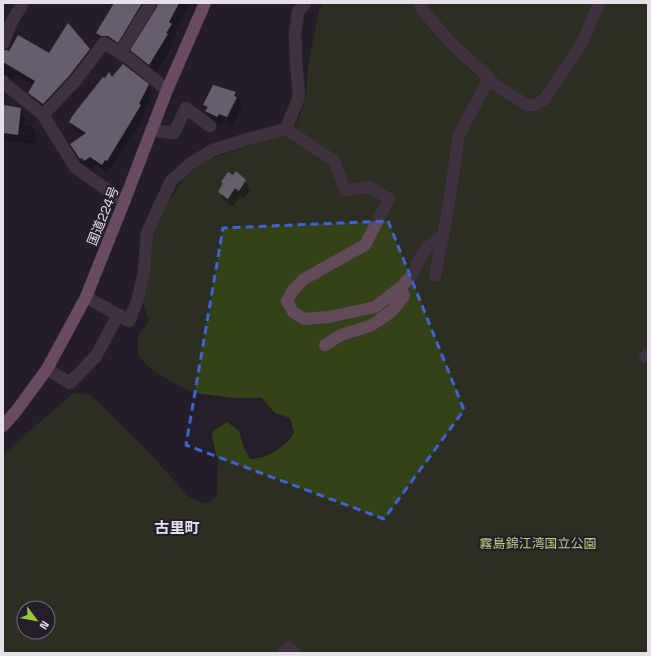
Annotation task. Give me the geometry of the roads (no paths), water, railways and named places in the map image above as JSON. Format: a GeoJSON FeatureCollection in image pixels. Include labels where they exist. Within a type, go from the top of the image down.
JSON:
{"type":"FeatureCollection","features":[{"type":"Feature","properties":{"kind":"highway","name":"国道224号"},"geometry":{"type":"LineString","coordinates":[[3,426],[17,410],[47,369],[86,297],[167,90],[205,3]]}},
{"type":"Feature","properties":{"kind":"street"},"geometry":{"type":"LineString","coordinates":[[3,43],[11,23],[22,3]]}},
{"type":"Feature","properties":{"kind":"street"},"geometry":{"type":"LineString","coordinates":[[120,53],[151,3]]}},
{"type":"Feature","properties":{"kind":"street"},"geometry":{"type":"LineString","coordinates":[[286,129],[299,97],[295,34],[298,12],[304,3]]}},
{"type":"Feature","properties":{"kind":"street"},"geometry":{"type":"LineString","coordinates":[[419,3],[424,12],[452,44],[495,85],[527,105],[535,105],[546,99],[583,41],[599,3]]}},
{"type":"Feature","properties":{"kind":"street"},"geometry":{"type":"LineString","coordinates":[[43,115],[75,81],[104,44],[130,59],[167,90]]}},
{"type":"Feature","properties":{"kind":"street"},"geometry":{"type":"LineString","coordinates":[[435,276],[448,209],[459,135],[489,79]]}},
{"type":"Feature","properties":{"kind":"street"},"geometry":{"type":"LineString","coordinates":[[3,82],[43,115],[76,167],[124,202]]}},
{"type":"Feature","properties":{"kind":"street"},"geometry":{"type":"LineString","coordinates":[[151,130],[174,134],[186,108],[210,126]]}},
{"type":"Feature","properties":{"kind":"street"},"geometry":{"type":"LineString","coordinates":[[86,297],[129,321],[137,302],[144,273],[147,233],[171,181],[190,164],[213,150],[286,129],[334,161],[345,190],[370,187],[389,199],[365,245],[304,279],[293,290],[287,301],[293,312],[304,319],[329,317],[375,307],[401,287],[412,276],[425,250],[443,236]]}},
{"type":"Feature","properties":{"kind":"street"},"geometry":{"type":"LineString","coordinates":[[325,345],[341,335],[370,326],[392,311],[404,296],[401,287]]}},
{"type":"Feature","properties":{"kind":"street"},"geometry":{"type":"LineString","coordinates":[[47,369],[70,383],[96,356],[118,315]]}},
{"type":"Feature","properties":{"kind":"street"},"geometry":{"type":"LineString","coordinates":[[283,653],[288,647],[295,653]]}},
{"type":"Feature","properties":{"kind":"district","name":"古里町"},"geometry":{"type":"Point","coordinates":[177,527]}},
{"type":"Feature","properties":{"kind":"park label","name":"霧島錦江湾国立公園"},"geometry":{"type":"Point","coordinates":[538,543]}}]}
